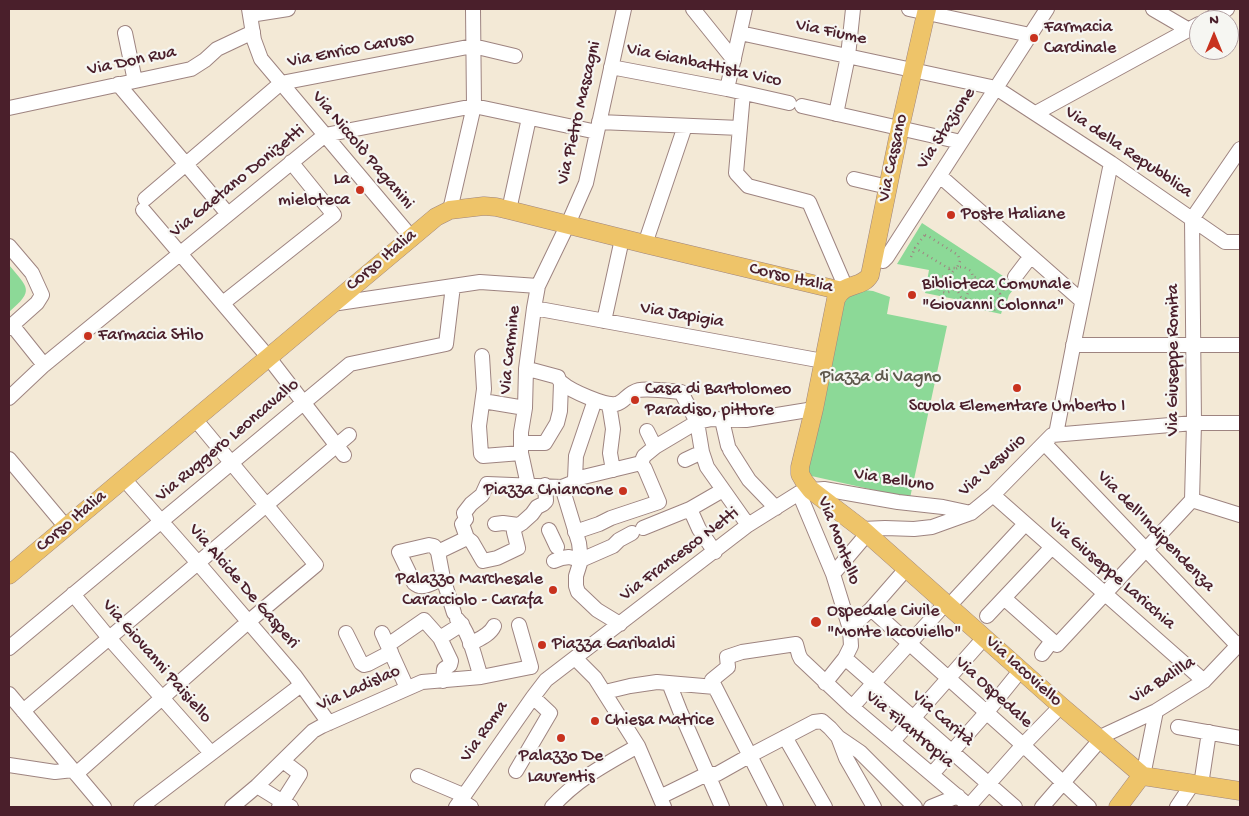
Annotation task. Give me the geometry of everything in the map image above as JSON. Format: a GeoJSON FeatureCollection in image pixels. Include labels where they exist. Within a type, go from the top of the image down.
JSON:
{"type":"FeatureCollection","features":[{"type":"Feature","properties":{"kind":"main road","name":"Via Cassano"},"geometry":{"type":"LineString","coordinates":[[844,290],[869,278],[900,128],[927,11]]}},
{"type":"Feature","properties":{"kind":"main road","name":"Corso Italia"},"geometry":{"type":"LineString","coordinates":[[9,575],[269,358],[410,237],[436,217],[450,210],[484,206],[496,207],[844,290]]}},
{"type":"Feature","properties":{"kind":"main road"},"geometry":{"type":"LineString","coordinates":[[814,409],[836,300],[844,290]]}},
{"type":"Feature","properties":{"kind":"main road","name":"Via Iacoviello"},"geometry":{"type":"LineString","coordinates":[[814,409],[800,467],[805,492],[864,532],[1020,671],[1143,775]]}},
{"type":"Feature","properties":{"kind":"main road"},"geometry":{"type":"LineString","coordinates":[[1118,807],[1143,775],[1240,790]]}},
{"type":"Feature","properties":{"kind":"street"},"geometry":{"type":"LineString","coordinates":[[250,12],[288,9]]}},
{"type":"Feature","properties":{"kind":"street"},"geometry":{"type":"LineString","coordinates":[[450,210],[474,106],[473,9]]}},
{"type":"Feature","properties":{"kind":"street"},"geometry":{"type":"LineString","coordinates":[[693,9],[734,60]]}},
{"type":"Feature","properties":{"kind":"street"},"geometry":{"type":"LineString","coordinates":[[726,89],[745,9]]}},
{"type":"Feature","properties":{"kind":"street"},"geometry":{"type":"LineString","coordinates":[[836,114],[848,56],[853,9]]}},
{"type":"Feature","properties":{"kind":"street"},"geometry":{"type":"LineString","coordinates":[[908,9],[927,11],[1030,35]]}},
{"type":"Feature","properties":{"kind":"street","name":"Via Stazione"},"geometry":{"type":"LineString","coordinates":[[874,259],[883,261],[887,257],[1047,9]]}},
{"type":"Feature","properties":{"kind":"street"},"geometry":{"type":"LineString","coordinates":[[1153,9],[1189,25]]}},
{"type":"Feature","properties":{"kind":"street","name":"Via Pietro Mascagni"},"geometry":{"type":"LineString","coordinates":[[568,224],[586,183],[611,67],[619,10]]}},
{"type":"Feature","properties":{"kind":"street","name":"Via Niccolò Paganini"},"geometry":{"type":"LineString","coordinates":[[250,12],[254,40],[261,59],[410,237]]}},
{"type":"Feature","properties":{"kind":"street"},"geometry":{"type":"LineString","coordinates":[[1036,114],[1189,30]]}},
{"type":"Feature","properties":{"kind":"street","name":"Via Don Rua"},"geometry":{"type":"LineString","coordinates":[[9,108],[135,80],[191,70],[217,49],[253,32]]}},
{"type":"Feature","properties":{"kind":"street"},"geometry":{"type":"LineString","coordinates":[[125,33],[135,80]]}},
{"type":"Feature","properties":{"kind":"street","name":"Via Fiume"},"geometry":{"type":"LineString","coordinates":[[740,33],[996,88]]}},
{"type":"Feature","properties":{"kind":"street","name":"Via Enrico Caruso"},"geometry":{"type":"LineString","coordinates":[[180,254],[144,205],[187,164],[281,83],[473,46],[515,56]]}},
{"type":"Feature","properties":{"kind":"street","name":"Via Gianbattista Vico"},"geometry":{"type":"LineString","coordinates":[[611,67],[726,89],[961,142]]}},
{"type":"Feature","properties":{"kind":"street"},"geometry":{"type":"LineString","coordinates":[[118,84],[228,214]]}},
{"type":"Feature","properties":{"kind":"street","name":"Via della Repubblica"},"geometry":{"type":"LineString","coordinates":[[996,88],[1111,163],[1225,242],[1240,242]]}},
{"type":"Feature","properties":{"kind":"street"},"geometry":{"type":"LineString","coordinates":[[743,93],[736,173],[748,186],[809,202],[844,290]]}},
{"type":"Feature","properties":{"kind":"street","name":"Via Gaetano Donizetti"},"geometry":{"type":"LineString","coordinates":[[9,398],[44,365],[325,135],[474,106],[529,118],[598,127],[685,126],[740,128]]}},
{"type":"Feature","properties":{"kind":"street"},"geometry":{"type":"LineString","coordinates":[[509,210],[529,118]]}},
{"type":"Feature","properties":{"kind":"street"},"geometry":{"type":"LineString","coordinates":[[645,244],[685,126]]}},
{"type":"Feature","properties":{"kind":"street"},"geometry":{"type":"LineString","coordinates":[[1192,220],[1240,149]]}},
{"type":"Feature","properties":{"kind":"street"},"geometry":{"type":"LineString","coordinates":[[222,303],[334,215],[291,162]]}},
{"type":"Feature","properties":{"kind":"street"},"geometry":{"type":"LineString","coordinates":[[1111,163],[1056,434],[1194,423],[1240,423]]}},
{"type":"Feature","properties":{"kind":"street"},"geometry":{"type":"LineString","coordinates":[[940,176],[1082,300]]}},
{"type":"Feature","properties":{"kind":"street"},"geometry":{"type":"LineString","coordinates":[[854,179],[888,186]]}},
{"type":"Feature","properties":{"kind":"street","name":"Via Giuseppe Romita"},"geometry":{"type":"LineString","coordinates":[[1192,220],[1194,423],[1192,500]]}},
{"type":"Feature","properties":{"kind":"street","name":"Via Carmine"},"geometry":{"type":"LineString","coordinates":[[528,485],[521,448],[521,432],[526,369],[534,308],[538,286],[568,224]]}},
{"type":"Feature","properties":{"kind":"street"},"geometry":{"type":"LineString","coordinates":[[604,320],[622,238]]}},
{"type":"Feature","properties":{"kind":"street"},"geometry":{"type":"LineString","coordinates":[[9,246],[32,273],[42,295],[38,303],[11,326],[44,365]]}},
{"type":"Feature","properties":{"kind":"street"},"geometry":{"type":"LineString","coordinates":[[180,254],[269,358],[341,450]]}},
{"type":"Feature","properties":{"kind":"street"},"geometry":{"type":"LineString","coordinates":[[1015,277],[1031,256]]}},
{"type":"Feature","properties":{"kind":"street"},"geometry":{"type":"LineString","coordinates":[[332,304],[480,282],[538,286]]}},
{"type":"Feature","properties":{"kind":"street","name":"Via Ruggero Leoncavallo"},"geometry":{"type":"LineString","coordinates":[[9,648],[350,364],[446,344],[454,286]]}},
{"type":"Feature","properties":{"kind":"street","name":"Via Japigia"},"geometry":{"type":"LineString","coordinates":[[534,308],[823,361]]}},
{"type":"Feature","properties":{"kind":"street"},"geometry":{"type":"LineString","coordinates":[[1073,345],[1240,345]]}},
{"type":"Feature","properties":{"kind":"street"},"geometry":{"type":"LineString","coordinates":[[482,356],[484,389],[479,426],[482,455],[545,442],[557,423],[560,411],[561,383],[558,377],[526,369]]}},
{"type":"Feature","properties":{"kind":"street"},"geometry":{"type":"LineString","coordinates":[[561,383],[595,400],[609,404],[618,404],[631,393],[640,390],[681,392],[697,422],[702,452],[707,467],[748,525]]}},
{"type":"Feature","properties":{"kind":"street"},"geometry":{"type":"LineString","coordinates":[[575,479],[576,456],[595,400]]}},
{"type":"Feature","properties":{"kind":"street"},"geometry":{"type":"LineString","coordinates":[[482,401],[524,408]]}},
{"type":"Feature","properties":{"kind":"street"},"geometry":{"type":"LineString","coordinates":[[609,404],[613,429],[610,453],[613,470]]}},
{"type":"Feature","properties":{"kind":"street"},"geometry":{"type":"LineString","coordinates":[[545,485],[546,501],[514,528],[518,548],[497,558],[483,561],[472,542],[467,538],[462,524],[466,519],[464,512],[482,495],[487,484],[545,485],[562,486],[572,483],[575,479],[640,463],[644,456],[654,447],[697,422],[712,419],[777,423],[814,409]]}},
{"type":"Feature","properties":{"kind":"street"},"geometry":{"type":"LineString","coordinates":[[9,765],[55,772],[74,772],[316,565],[196,419]]}},
{"type":"Feature","properties":{"kind":"street"},"geometry":{"type":"LineString","coordinates":[[722,420],[729,448],[749,480],[776,508]]}},
{"type":"Feature","properties":{"kind":"street"},"geometry":{"type":"LineString","coordinates":[[647,431],[654,447]]}},
{"type":"Feature","properties":{"kind":"street","name":"Via Vesuvio"},"geometry":{"type":"LineString","coordinates":[[864,532],[885,528],[914,529],[932,527],[971,513],[993,495],[1052,435],[1056,434]]}},
{"type":"Feature","properties":{"kind":"street"},"geometry":{"type":"LineString","coordinates":[[23,711],[266,505],[341,450],[349,435]]}},
{"type":"Feature","properties":{"kind":"street","name":"Via dell'Indipendenza"},"geometry":{"type":"LineString","coordinates":[[1045,444],[1239,644]]}},
{"type":"Feature","properties":{"kind":"street"},"geometry":{"type":"LineString","coordinates":[[685,460],[702,452]]}},
{"type":"Feature","properties":{"kind":"street"},"geometry":{"type":"LineString","coordinates":[[9,459],[66,527]]}},
{"type":"Feature","properties":{"kind":"street"},"geometry":{"type":"LineString","coordinates":[[575,532],[659,502],[645,469],[640,463]]}},
{"type":"Feature","properties":{"kind":"street","name":"Via Alcide De Gasperi"},"geometry":{"type":"LineString","coordinates":[[124,479],[301,685],[329,723]]}},
{"type":"Feature","properties":{"kind":"street"},"geometry":{"type":"LineString","coordinates":[[562,486],[579,543],[581,560],[576,576],[578,592],[597,610],[620,624]]}},
{"type":"Feature","properties":{"kind":"street","name":"Via Belluno"},"geometry":{"type":"LineString","coordinates":[[805,492],[824,489],[841,491],[971,513]]}},
{"type":"Feature","properties":{"kind":"street"},"geometry":{"type":"LineString","coordinates":[[549,530],[558,555],[581,560],[613,546],[619,540],[638,530],[690,509],[723,490]]}},
{"type":"Feature","properties":{"kind":"street","name":"Via Francesco Netti"},"geometry":{"type":"LineString","coordinates":[[546,680],[748,525],[805,492]]}},
{"type":"Feature","properties":{"kind":"street","name":"Via Montello"},"geometry":{"type":"LineString","coordinates":[[805,492],[850,629],[851,646],[825,683]]}},
{"type":"Feature","properties":{"kind":"street","name":"Via Giuseppe Laricchia"},"geometry":{"type":"LineString","coordinates":[[993,495],[1204,680]]}},
{"type":"Feature","properties":{"kind":"street"},"geometry":{"type":"LineString","coordinates":[[1042,654],[1105,593],[1192,500],[1240,515]]}},
{"type":"Feature","properties":{"kind":"street"},"geometry":{"type":"LineString","coordinates":[[690,509],[699,529],[715,552]]}},
{"type":"Feature","properties":{"kind":"street"},"geometry":{"type":"LineString","coordinates":[[612,518],[619,540]]}},
{"type":"Feature","properties":{"kind":"street"},"geometry":{"type":"LineString","coordinates":[[495,524],[518,525]]}},
{"type":"Feature","properties":{"kind":"street"},"geometry":{"type":"LineString","coordinates":[[852,707],[1025,524]]}},
{"type":"Feature","properties":{"kind":"street"},"geometry":{"type":"LineString","coordinates":[[833,574],[864,532]]}},
{"type":"Feature","properties":{"kind":"street"},"geometry":{"type":"LineString","coordinates":[[438,552],[467,538]]}},
{"type":"Feature","properties":{"kind":"street"},"geometry":{"type":"LineString","coordinates":[[443,578],[423,587],[417,586],[399,552],[429,546],[434,546],[438,552],[443,578],[470,644],[481,678]]}},
{"type":"Feature","properties":{"kind":"street"},"geometry":{"type":"LineString","coordinates":[[987,616],[1052,547]]}},
{"type":"Feature","properties":{"kind":"street"},"geometry":{"type":"LineString","coordinates":[[850,629],[906,569]]}},
{"type":"Feature","properties":{"kind":"street","name":"Via Giovanni Paisiello"},"geometry":{"type":"LineString","coordinates":[[73,594],[109,638],[211,753]]}},
{"type":"Feature","properties":{"kind":"street"},"geometry":{"type":"LineString","coordinates":[[1004,598],[1055,643]]}},
{"type":"Feature","properties":{"kind":"street","name":"Via Ospedale"},"geometry":{"type":"LineString","coordinates":[[870,609],[1023,745],[1089,807]]}},
{"type":"Feature","properties":{"kind":"street"},"geometry":{"type":"LineString","coordinates":[[440,638],[458,618]]}},
{"type":"Feature","properties":{"kind":"street"},"geometry":{"type":"LineString","coordinates":[[346,633],[361,663],[364,665],[368,664],[387,644],[396,640],[410,628],[424,620],[440,638],[451,661],[450,665],[444,669],[443,680]]}},
{"type":"Feature","properties":{"kind":"street"},"geometry":{"type":"LineString","coordinates":[[519,625],[531,667],[546,680]]}},
{"type":"Feature","properties":{"kind":"street"},"geometry":{"type":"LineString","coordinates":[[470,644],[489,634],[494,626]]}},
{"type":"Feature","properties":{"kind":"street"},"geometry":{"type":"LineString","coordinates":[[893,741],[984,638]]}},
{"type":"Feature","properties":{"kind":"street"},"geometry":{"type":"LineString","coordinates":[[387,644],[407,688]]}},
{"type":"Feature","properties":{"kind":"street","name":"Via Filantropia"},"geometry":{"type":"LineString","coordinates":[[713,683],[728,667],[727,657],[742,652],[796,644],[801,659],[825,683],[969,807]]}},
{"type":"Feature","properties":{"kind":"street","name":"Via Balilla"},"geometry":{"type":"LineString","coordinates":[[1099,739],[1156,711],[1204,680],[1239,644]]}},
{"type":"Feature","properties":{"kind":"street"},"geometry":{"type":"LineString","coordinates":[[575,658],[595,678],[638,746],[662,802],[707,774],[717,774],[814,722],[822,721],[838,737],[860,752],[915,807]]}},
{"type":"Feature","properties":{"kind":"street","name":"Via Carità"},"geometry":{"type":"LineString","coordinates":[[841,660],[874,684],[1015,807]]}},
{"type":"Feature","properties":{"kind":"street","name":"Via Ladislao"},"geometry":{"type":"LineString","coordinates":[[232,807],[257,786],[314,731],[329,723],[422,682],[481,678],[531,667]]}},
{"type":"Feature","properties":{"kind":"street"},"geometry":{"type":"LineString","coordinates":[[932,774],[1020,671]]}},
{"type":"Feature","properties":{"kind":"street","name":"Via Roma"},"geometry":{"type":"LineString","coordinates":[[463,802],[546,680]]}},
{"type":"Feature","properties":{"kind":"street"},"geometry":{"type":"LineString","coordinates":[[605,692],[657,682],[713,683],[776,807]]}},
{"type":"Feature","properties":{"kind":"street"},"geometry":{"type":"LineString","coordinates":[[669,683],[722,807]]}},
{"type":"Feature","properties":{"kind":"street"},"geometry":{"type":"LineString","coordinates":[[141,807],[301,685]]}},
{"type":"Feature","properties":{"kind":"street"},"geometry":{"type":"LineString","coordinates":[[9,694],[104,807]]}},
{"type":"Feature","properties":{"kind":"street"},"geometry":{"type":"LineString","coordinates":[[516,771],[550,714],[533,697]]}},
{"type":"Feature","properties":{"kind":"street"},"geometry":{"type":"LineString","coordinates":[[969,807],[1023,745],[1061,706]]}},
{"type":"Feature","properties":{"kind":"street"},"geometry":{"type":"LineString","coordinates":[[1143,775],[1156,711]]}},
{"type":"Feature","properties":{"kind":"street"},"geometry":{"type":"LineString","coordinates":[[1178,727],[1240,738]]}},
{"type":"Feature","properties":{"kind":"street"},"geometry":{"type":"LineString","coordinates":[[1177,807],[1197,784],[1209,732]]}},
{"type":"Feature","properties":{"kind":"street"},"geometry":{"type":"LineString","coordinates":[[785,737],[825,807]]}},
{"type":"Feature","properties":{"kind":"street"},"geometry":{"type":"LineString","coordinates":[[838,737],[846,758],[874,807]]}},
{"type":"Feature","properties":{"kind":"street"},"geometry":{"type":"LineString","coordinates":[[1042,807],[1099,739]]}},
{"type":"Feature","properties":{"kind":"street"},"geometry":{"type":"LineString","coordinates":[[559,804],[589,774],[638,746]]}},
{"type":"Feature","properties":{"kind":"street"},"geometry":{"type":"LineString","coordinates":[[257,786],[284,805],[300,774],[283,761]]}},
{"type":"Feature","properties":{"kind":"street"},"geometry":{"type":"LineString","coordinates":[[418,776],[463,802]]}},
{"type":"Feature","properties":{"kind":"street"},"geometry":{"type":"LineString","coordinates":[[931,807],[958,796]]}},
{"type":"Feature","properties":{"kind":"path"},"geometry":{"type":"LineString","coordinates":[[911,256],[923,237],[928,236],[958,255],[960,261],[951,274],[951,278]]}},
{"type":"Feature","properties":{"kind":"path"},"geometry":{"type":"LineString","coordinates":[[911,241],[948,268],[960,266],[971,271],[973,277],[966,299]]}},
{"type":"Feature","properties":{"kind":"path"},"geometry":{"type":"LineString","coordinates":[[948,268],[961,297],[995,307]]}},
{"type":"Feature","properties":{"kind":"path"},"geometry":{"type":"LineString","coordinates":[[951,278],[947,276],[942,278],[938,282],[938,287],[942,292],[947,293],[952,291],[954,285]]}},
{"type":"Feature","properties":{"kind":"path"},"geometry":{"type":"LineString","coordinates":[[973,277],[980,278],[988,283],[1000,294],[994,310],[982,308],[982,310]]}},
{"type":"Feature","properties":{"kind":"path"},"geometry":{"type":"LineString","coordinates":[[954,285],[965,289],[971,285]]}},
{"type":"Feature","properties":{"kind":"green space"},"geometry":{"type":"Polygon","coordinates":[[[922,223],[1006,278],[1010,273],[1020,281],[1009,295],[1007,301],[1005,301],[1001,314],[969,307],[969,302],[925,293],[929,270],[897,264],[922,223]]]}},
{"type":"Feature","properties":{"kind":"green space"},"geometry":{"type":"Polygon","coordinates":[[[9,265],[21,279],[26,289],[23,299],[9,312],[9,265]]]}},
{"type":"Feature","properties":{"kind":"green space","name":"Piazza di Vagno"},"geometry":{"type":"Polygon","coordinates":[[[855,289],[873,291],[890,297],[887,314],[947,326],[910,498],[807,475],[844,296],[855,289]]]}},
{"type":"Feature","properties":{"kind":"place","name":"Farmacia Cardinale"},"geometry":{"type":"Point","coordinates":[1034,38]}},
{"type":"Feature","properties":{"kind":"place","name":"La mieloteca"},"geometry":{"type":"Point","coordinates":[360,190]}},
{"type":"Feature","properties":{"kind":"place","name":"Poste Italiane"},"geometry":{"type":"Point","coordinates":[951,215]}},
{"type":"Feature","properties":{"kind":"place","name":"Biblioteca Comunale \"Giovanni Colonna\""},"geometry":{"type":"Point","coordinates":[912,295]}},
{"type":"Feature","properties":{"kind":"place","name":"Farmacia Stilo"},"geometry":{"type":"Point","coordinates":[88,336]}},
{"type":"Feature","properties":{"kind":"place","name":"Scuola Elementare Umberto I"},"geometry":{"type":"Point","coordinates":[1017,388]}},
{"type":"Feature","properties":{"kind":"place","name":"Casa di Bartolomeo Paradiso, pittore"},"geometry":{"type":"Point","coordinates":[635,400]}},
{"type":"Feature","properties":{"kind":"place","name":"Piazza Chiancone"},"geometry":{"type":"Point","coordinates":[623,491]}},
{"type":"Feature","properties":{"kind":"place","name":"Palazzo Marchesale Caracciolo - Carafa"},"geometry":{"type":"Point","coordinates":[553,590]}},
{"type":"Feature","properties":{"kind":"place","name":"Ospedale Civile \"Monte Iacoviello\""},"geometry":{"type":"Point","coordinates":[816,622]}},
{"type":"Feature","properties":{"kind":"place","name":"Piazza Garibaldi"},"geometry":{"type":"Point","coordinates":[542,645]}},
{"type":"Feature","properties":{"kind":"place","name":"Chiesa Matrice"},"geometry":{"type":"Point","coordinates":[595,721]}},
{"type":"Feature","properties":{"kind":"place","name":"Palazzo De Laurentis"},"geometry":{"type":"Point","coordinates":[561,738]}}]}
